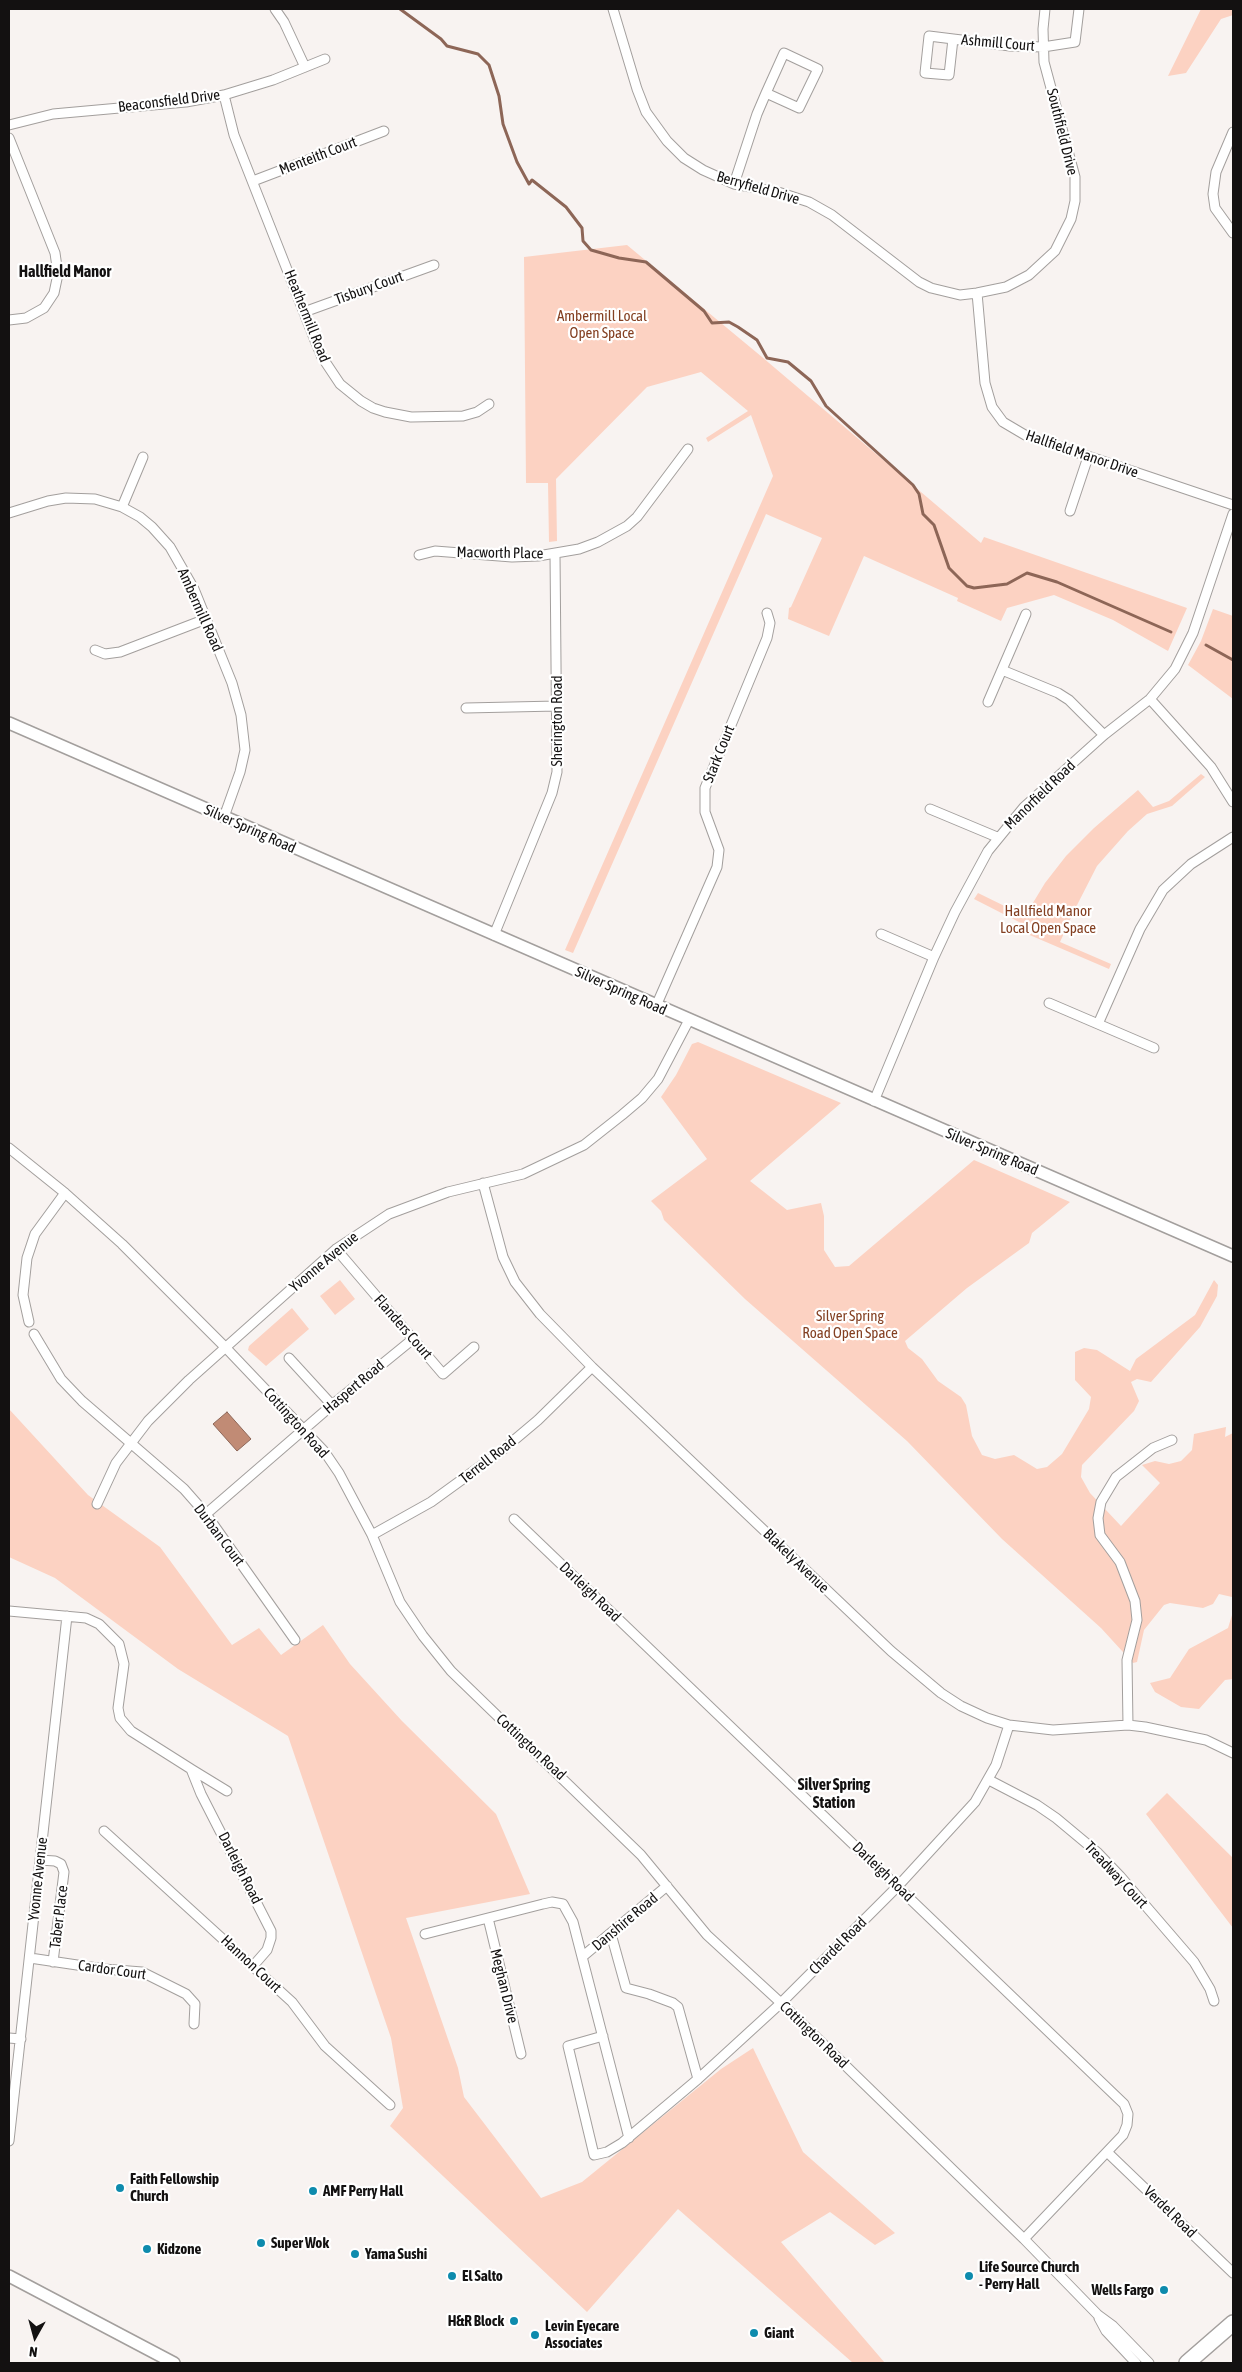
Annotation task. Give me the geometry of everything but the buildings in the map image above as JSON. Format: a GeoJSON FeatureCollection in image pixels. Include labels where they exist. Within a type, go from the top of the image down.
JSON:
{"type":"FeatureCollection","features":[{"type":"Feature","properties":{"kind":"highway"},"geometry":{"type":"LineString","coordinates":[[1187,2363],[1233,2323]]}},
{"type":"Feature","properties":{"kind":"main road","name":"Silver Spring Road"},"geometry":{"type":"LineString","coordinates":[[9,723],[1233,1256]]}},
{"type":"Feature","properties":{"kind":"main road"},"geometry":{"type":"LineString","coordinates":[[9,2276],[174,2363]]}},
{"type":"Feature","properties":{"kind":"street"},"geometry":{"type":"LineString","coordinates":[[275,9],[284,22],[305,67]]}},
{"type":"Feature","properties":{"kind":"street","name":"Berryfield Drive"},"geometry":{"type":"LineString","coordinates":[[613,9],[641,101],[659,131],[691,163],[734,184],[778,192],[815,205],[832,215],[901,269],[931,288],[960,294],[977,294]]}},
{"type":"Feature","properties":{"kind":"street","name":"Southfield Drive"},"geometry":{"type":"LineString","coordinates":[[977,294],[1006,287],[1029,275],[1054,251],[1071,219],[1076,187],[1072,163],[1047,74],[1043,47],[1045,9]]}},
{"type":"Feature","properties":{"kind":"street","name":"Ashmill Court"},"geometry":{"type":"LineString","coordinates":[[953,39],[949,76],[925,73],[929,36],[1043,47],[1075,42],[1080,9]]}},
{"type":"Feature","properties":{"kind":"street"},"geometry":{"type":"LineString","coordinates":[[734,184],[750,132],[766,93],[784,53],[818,69],[799,108],[766,93]]}},
{"type":"Feature","properties":{"kind":"street","name":"Beaconsfield Drive"},"geometry":{"type":"LineString","coordinates":[[9,125],[54,114],[186,102],[224,95],[273,80],[325,59]]}},
{"type":"Feature","properties":{"kind":"street","name":"Heathermill Road"},"geometry":{"type":"LineString","coordinates":[[224,95],[234,135],[322,357],[330,372],[340,384],[373,408],[411,417],[463,416],[477,412],[490,404]]}},
{"type":"Feature","properties":{"kind":"street","name":"Menteith Court"},"geometry":{"type":"LineString","coordinates":[[253,181],[384,131]]}},
{"type":"Feature","properties":{"kind":"street"},"geometry":{"type":"LineString","coordinates":[[1233,132],[1216,172],[1213,194],[1215,208],[1233,233]]}},
{"type":"Feature","properties":{"kind":"street"},"geometry":{"type":"LineString","coordinates":[[9,138],[55,253],[58,274],[54,293],[44,308],[26,318],[9,320]]}},
{"type":"Feature","properties":{"kind":"street","name":"Tisbury Court"},"geometry":{"type":"LineString","coordinates":[[304,312],[434,265]]}},
{"type":"Feature","properties":{"kind":"street","name":"Hallfield Manor Drive"},"geometry":{"type":"LineString","coordinates":[[977,294],[985,383],[992,407],[998,416],[1012,429],[1088,457],[1233,505]]}},
{"type":"Feature","properties":{"kind":"street","name":"Macworth Place"},"geometry":{"type":"LineString","coordinates":[[419,554],[435,551],[512,557],[554,554],[585,547],[627,526],[648,506],[688,450]]}},
{"type":"Feature","properties":{"kind":"street"},"geometry":{"type":"LineString","coordinates":[[122,507],[143,457]]}},
{"type":"Feature","properties":{"kind":"street"},"geometry":{"type":"LineString","coordinates":[[1070,511],[1088,457]]}},
{"type":"Feature","properties":{"kind":"street","name":"Ambermill Road"},"geometry":{"type":"LineString","coordinates":[[9,512],[66,498],[95,499],[122,507],[140,517],[164,538],[185,570],[206,619],[232,683],[245,737],[245,750],[240,772],[224,817]]}},
{"type":"Feature","properties":{"kind":"street","name":"Manorfield Road"},"geometry":{"type":"LineString","coordinates":[[874,1101],[934,957],[972,879],[997,837],[1024,807],[1104,735],[1150,699],[1175,669],[1193,633],[1233,514]]}},
{"type":"Feature","properties":{"kind":"street","name":"Sherington Road"},"geometry":{"type":"LineString","coordinates":[[494,935],[556,781],[558,757],[554,554]]}},
{"type":"Feature","properties":{"kind":"street","name":"Stark Court"},"geometry":{"type":"LineString","coordinates":[[656,1006],[717,866],[719,850],[705,812],[704,788],[767,638],[770,623],[767,614]]}},
{"type":"Feature","properties":{"kind":"street"},"geometry":{"type":"LineString","coordinates":[[988,702],[1026,614]]}},
{"type":"Feature","properties":{"kind":"street"},"geometry":{"type":"LineString","coordinates":[[95,650],[105,654],[120,652],[206,619]]}},
{"type":"Feature","properties":{"kind":"street"},"geometry":{"type":"LineString","coordinates":[[1002,670],[1063,696],[1081,710],[1104,735]]}},
{"type":"Feature","properties":{"kind":"street"},"geometry":{"type":"LineString","coordinates":[[1150,699],[1206,761],[1233,802]]}},
{"type":"Feature","properties":{"kind":"street"},"geometry":{"type":"LineString","coordinates":[[466,708],[557,706]]}},
{"type":"Feature","properties":{"kind":"street"},"geometry":{"type":"LineString","coordinates":[[930,808],[997,837]]}},
{"type":"Feature","properties":{"kind":"street"},"geometry":{"type":"LineString","coordinates":[[1098,1024],[1140,929],[1163,890],[1192,864],[1233,836]]}},
{"type":"Feature","properties":{"kind":"street"},"geometry":{"type":"LineString","coordinates":[[881,934],[934,957]]}},
{"type":"Feature","properties":{"kind":"street"},"geometry":{"type":"LineString","coordinates":[[1049,1002],[1154,1048]]}},
{"type":"Feature","properties":{"kind":"street","name":"Yvonne Avenue"},"geometry":{"type":"LineString","coordinates":[[97,1504],[116,1463],[130,1443],[170,1398],[336,1248],[389,1214],[448,1192],[523,1174],[584,1145],[642,1098],[658,1079],[689,1020]]}},
{"type":"Feature","properties":{"kind":"street","name":"Cottington Road"},"geometry":{"type":"LineString","coordinates":[[9,1148],[65,1193],[122,1244],[305,1429],[340,1472],[372,1535],[400,1602],[438,1655],[641,1855],[707,1935],[782,2003],[1024,2239],[1098,2316],[1113,2326],[1149,2363]]}},
{"type":"Feature","properties":{"kind":"street","name":"Blakely Avenue"},"geometry":{"type":"LineString","coordinates":[[483,1183],[503,1257],[516,1282],[546,1321],[592,1367],[918,1675],[961,1706],[1009,1725],[1053,1730],[1128,1725],[1175,1732],[1206,1740],[1233,1753]]}},
{"type":"Feature","properties":{"kind":"street"},"geometry":{"type":"LineString","coordinates":[[29,1322],[23,1295],[27,1258],[35,1234],[65,1193]]}},
{"type":"Feature","properties":{"kind":"street","name":"Flanders Court"},"geometry":{"type":"LineString","coordinates":[[336,1248],[443,1374],[474,1347]]}},
{"type":"Feature","properties":{"kind":"street","name":"Durban Court"},"geometry":{"type":"LineString","coordinates":[[34,1334],[61,1379],[82,1401],[184,1489],[206,1514],[295,1640]]}},
{"type":"Feature","properties":{"kind":"street","name":"Haspert Road"},"geometry":{"type":"LineString","coordinates":[[206,1514],[412,1339]]}},
{"type":"Feature","properties":{"kind":"street"},"geometry":{"type":"LineString","coordinates":[[289,1358],[332,1405]]}},
{"type":"Feature","properties":{"kind":"street","name":"Terrell Road"},"geometry":{"type":"LineString","coordinates":[[372,1535],[431,1502],[500,1452],[538,1420],[592,1367]]}},
{"type":"Feature","properties":{"kind":"street"},"geometry":{"type":"LineString","coordinates":[[1128,1725],[1127,1660],[1137,1620],[1135,1600],[1120,1562],[1100,1535],[1098,1518],[1101,1502],[1116,1477],[1153,1448],[1172,1440]]}},
{"type":"Feature","properties":{"kind":"street","name":"Darleigh Road"},"geometry":{"type":"LineString","coordinates":[[514,1519],[1124,2104],[1128,2114],[1127,2125],[1123,2134],[1024,2239]]}},
{"type":"Feature","properties":{"kind":"street"},"geometry":{"type":"LineString","coordinates":[[9,1611],[67,1616],[94,1621],[110,1633],[119,1644],[124,1664],[118,1708],[120,1718],[127,1728],[226,1791]]}},
{"type":"Feature","properties":{"kind":"street","name":"Yvonne Avenue"},"geometry":{"type":"LineString","coordinates":[[9,2141],[67,1616]]}},
{"type":"Feature","properties":{"kind":"street","name":"Chardel Road"},"geometry":{"type":"LineString","coordinates":[[603,2036],[568,2046],[594,2155],[615,2148],[629,2138],[698,2078],[782,2003],[898,1886],[958,1821],[989,1780],[1009,1725]]}},
{"type":"Feature","properties":{"kind":"street","name":"Darleigh Road"},"geometry":{"type":"LineString","coordinates":[[191,1768],[201,1794],[271,1931],[267,1950],[253,1966]]}},
{"type":"Feature","properties":{"kind":"street","name":"Treadway Court"},"geometry":{"type":"LineString","coordinates":[[989,1780],[1056,1818],[1098,1853],[1194,1962],[1210,1989],[1214,2000]]}},
{"type":"Feature","properties":{"kind":"street","name":"Hannon Court"},"geometry":{"type":"LineString","coordinates":[[104,1831],[292,2002],[325,2046],[390,2105]]}},
{"type":"Feature","properties":{"kind":"street","name":"Taber Place"},"geometry":{"type":"LineString","coordinates":[[40,1860],[61,1864],[64,1872],[53,1962]]}},
{"type":"Feature","properties":{"kind":"street","name":"Danshire Road"},"geometry":{"type":"LineString","coordinates":[[582,1957],[667,1886]]}},
{"type":"Feature","properties":{"kind":"street"},"geometry":{"type":"LineString","coordinates":[[425,1934],[543,1904],[559,1902],[569,1912],[629,2138]]}},
{"type":"Feature","properties":{"kind":"street","name":"Meghan Drive"},"geometry":{"type":"LineString","coordinates":[[488,1918],[521,2054]]}},
{"type":"Feature","properties":{"kind":"street"},"geometry":{"type":"LineString","coordinates":[[611,1934],[626,1988],[649,1994],[678,2007],[698,2078]]}},
{"type":"Feature","properties":{"kind":"street","name":"Cardor Court"},"geometry":{"type":"LineString","coordinates":[[30,1958],[104,1969],[142,1972],[166,1982],[186,1994],[195,2004],[194,2024]]}},
{"type":"Feature","properties":{"kind":"street"},"geometry":{"type":"LineString","coordinates":[[9,2038],[21,2040]]}},
{"type":"Feature","properties":{"kind":"street","name":"Verdel Road"},"geometry":{"type":"LineString","coordinates":[[1107,2152],[1233,2273]]}},
{"type":"Feature","properties":{"kind":"street","name":"Cottington Road"},"geometry":{"type":"LineString","coordinates":[[1098,2316],[1106,2331],[1136,2363]]}},
{"type":"Feature","properties":{"kind":"green space"},"geometry":{"type":"Polygon","coordinates":[[[1201,9],[1233,9],[1233,15],[1221,19],[1186,73],[1168,76],[1201,9]]]}},
{"type":"Feature","properties":{"kind":"green space","name":"Ambermill Local Open Space"},"geometry":{"type":"Polygon","coordinates":[[[627,245],[981,543],[984,537],[1187,608],[1168,651],[1113,620],[1054,595],[1007,608],[1001,621],[957,601],[958,598],[864,556],[829,636],[788,619],[789,608],[822,538],[766,514],[573,953],[565,950],[773,476],[751,415],[708,442],[706,438],[748,411],[701,372],[647,387],[556,479],[557,541],[549,542],[548,483],[526,483],[524,257],[627,245]]]}},
{"type":"Feature","properties":{"kind":"green space"},"geometry":{"type":"Polygon","coordinates":[[[1213,609],[1233,616],[1233,699],[1188,665],[1201,641],[1213,609]]]}},
{"type":"Feature","properties":{"kind":"green space","name":"Hallfield Manor Local Open Space"},"geometry":{"type":"Polygon","coordinates":[[[1201,774],[1205,777],[1172,806],[1147,814],[1128,831],[1097,866],[1074,911],[1060,942],[1111,964],[1109,969],[1018,930],[1021,923],[974,899],[978,893],[1025,916],[1045,883],[1066,856],[1094,828],[1138,790],[1153,807],[1169,801],[1201,774]]]}},
{"type":"Feature","properties":{"kind":"green space","name":"Silver Spring Road Open Space"},"geometry":{"type":"Polygon","coordinates":[[[698,1042],[841,1103],[750,1181],[787,1210],[821,1203],[824,1216],[824,1250],[835,1267],[849,1266],[974,1160],[1070,1202],[1032,1233],[1029,1243],[967,1288],[905,1341],[908,1348],[922,1359],[938,1381],[961,1397],[966,1405],[972,1436],[982,1455],[995,1459],[1014,1455],[1037,1469],[1047,1467],[1062,1454],[1089,1409],[1091,1397],[1075,1380],[1075,1352],[1084,1348],[1097,1350],[1130,1371],[1136,1359],[1195,1315],[1214,1280],[1218,1285],[1217,1296],[1200,1327],[1151,1382],[1137,1379],[1131,1382],[1139,1401],[1134,1411],[1082,1465],[1081,1477],[1090,1493],[1121,1526],[1160,1483],[1142,1465],[1155,1461],[1169,1464],[1181,1461],[1192,1450],[1194,1434],[1226,1427],[1225,1437],[1233,1433],[1233,1679],[1225,1680],[1199,1709],[1181,1707],[1155,1692],[1150,1683],[1170,1678],[1189,1649],[1228,1628],[1232,1615],[1232,1597],[1219,1594],[1213,1604],[1203,1608],[1170,1603],[1164,1605],[1144,1630],[1137,1662],[1133,1663],[1101,1628],[1002,1539],[907,1441],[745,1299],[664,1220],[661,1211],[651,1201],[707,1159],[661,1097],[676,1075],[692,1044],[698,1042]]]}},
{"type":"Feature","properties":{"kind":"green space"},"geometry":{"type":"Polygon","coordinates":[[[340,1280],[355,1299],[335,1315],[320,1296],[340,1280]]]}},
{"type":"Feature","properties":{"kind":"green space"},"geometry":{"type":"Polygon","coordinates":[[[292,1308],[309,1329],[266,1366],[248,1350],[249,1346],[292,1308]]]}},
{"type":"Feature","properties":{"kind":"green space"},"geometry":{"type":"Polygon","coordinates":[[[9,1409],[88,1495],[160,1547],[232,1645],[259,1628],[281,1655],[323,1625],[350,1664],[402,1721],[496,1814],[530,1894],[406,1918],[458,2068],[464,2097],[541,2198],[582,2182],[721,2069],[753,2048],[803,2152],[895,2233],[875,2245],[830,2212],[781,2242],[885,2363],[853,2363],[678,2209],[587,2312],[390,2126],[403,2108],[391,2038],[288,1736],[178,1669],[55,1578],[9,1557],[9,1409]]]}},
{"type":"Feature","properties":{"kind":"green space"},"geometry":{"type":"Polygon","coordinates":[[[1167,1793],[1233,1858],[1233,1928],[1146,1814],[1167,1793]]]}},
{"type":"Feature","properties":{"kind":"shaded area"},"geometry":{"type":"Polygon","coordinates":[[[227,1412],[251,1439],[237,1451],[213,1424],[227,1412]]]}},
{"type":"Feature","properties":{"kind":"waterway"},"geometry":{"type":"LineString","coordinates":[[400,9],[441,39],[447,46],[478,54],[489,65],[499,96],[503,124],[517,162],[529,184],[532,180],[566,207],[582,228],[583,241],[591,250],[619,258],[646,262],[704,311],[712,323],[729,322],[738,327],[757,340],[767,358],[788,362],[811,381],[826,406],[913,485],[919,494],[923,514],[934,525],[949,568],[967,586],[974,588],[1007,584],[1027,573],[1057,582],[1171,632]]}},
{"type":"Feature","properties":{"kind":"waterway"},"geometry":{"type":"LineString","coordinates":[[1206,645],[1233,660]]}},
{"type":"Feature","properties":{"kind":"place","name":"Faith Fellowship Church"},"geometry":{"type":"Point","coordinates":[120,2188]}},
{"type":"Feature","properties":{"kind":"place","name":"AMF Perry Hall"},"geometry":{"type":"Point","coordinates":[313,2191]}},
{"type":"Feature","properties":{"kind":"place","name":"Super Wok"},"geometry":{"type":"Point","coordinates":[261,2243]}},
{"type":"Feature","properties":{"kind":"place","name":"Kidzone"},"geometry":{"type":"Point","coordinates":[147,2249]}},
{"type":"Feature","properties":{"kind":"place","name":"Yama Sushi"},"geometry":{"type":"Point","coordinates":[355,2254]}},
{"type":"Feature","properties":{"kind":"place","name":"El Salto"},"geometry":{"type":"Point","coordinates":[452,2276]}},
{"type":"Feature","properties":{"kind":"place","name":"Life Source Church - Perry Hall"},"geometry":{"type":"Point","coordinates":[969,2276]}},
{"type":"Feature","properties":{"kind":"place","name":"Wells Fargo"},"geometry":{"type":"Point","coordinates":[1164,2290]}},
{"type":"Feature","properties":{"kind":"place","name":"H&R Block"},"geometry":{"type":"Point","coordinates":[514,2321]}},
{"type":"Feature","properties":{"kind":"place","name":"Giant"},"geometry":{"type":"Point","coordinates":[754,2333]}},
{"type":"Feature","properties":{"kind":"place","name":"Levin Eyecare Associates"},"geometry":{"type":"Point","coordinates":[535,2335]}},
{"type":"Feature","properties":{"kind":"district","name":"Hallfield Manor"},"geometry":{"type":"Point","coordinates":[65,272]}},
{"type":"Feature","properties":{"kind":"district","name":"Silver Spring Station"},"geometry":{"type":"Point","coordinates":[834,1794]}}]}
